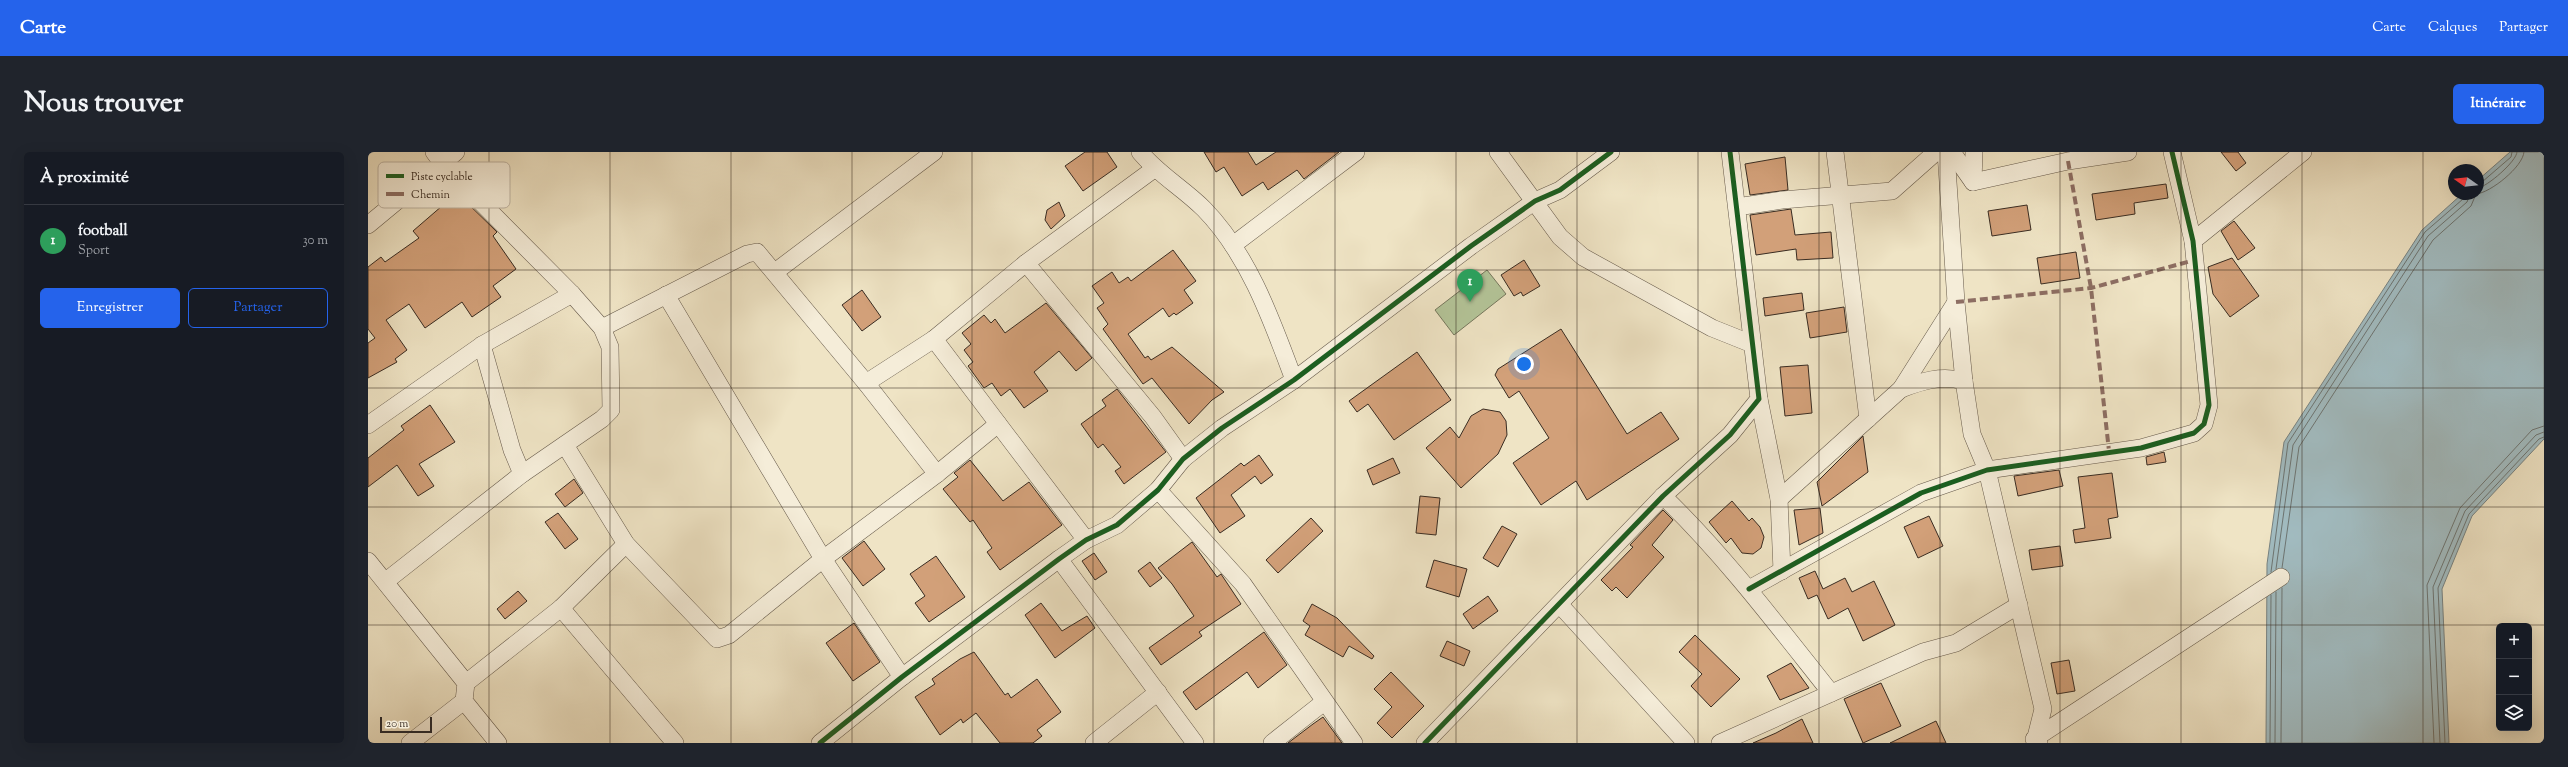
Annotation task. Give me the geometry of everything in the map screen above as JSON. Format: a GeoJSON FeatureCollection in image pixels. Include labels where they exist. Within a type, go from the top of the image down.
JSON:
{"type":"FeatureCollection","features":[{"type":"Feature","properties":{"kind":"street"},"geometry":{"type":"LineString","coordinates":[[438,157],[456,152]]}},
{"type":"Feature","properties":{"kind":"street"},"geometry":{"type":"LineString","coordinates":[[775,272],[934,152]]}},
{"type":"Feature","properties":{"kind":"street"},"geometry":{"type":"LineString","coordinates":[[1140,152],[1154,169],[1179,187],[1204,209],[1233,245],[1265,307],[1294,380]]}},
{"type":"Feature","properties":{"kind":"street"},"geometry":{"type":"LineString","coordinates":[[1498,152],[1560,237],[1583,256],[1712,328],[1752,344]]}},
{"type":"Feature","properties":{"kind":"street"},"geometry":{"type":"LineString","coordinates":[[820,743],[902,677],[1059,559],[1086,540],[1118,525],[1158,490],[1183,459],[1222,428],[1294,380],[1471,246],[1535,202],[1560,190],[1611,152]]}},
{"type":"Feature","properties":{"kind":"street"},"geometry":{"type":"LineString","coordinates":[[1730,152],[1758,399],[1779,500],[1782,570]]}},
{"type":"Feature","properties":{"kind":"street"},"geometry":{"type":"LineString","coordinates":[[1835,152],[1868,419]]}},
{"type":"Feature","properties":{"kind":"street"},"geometry":{"type":"LineString","coordinates":[[1737,207],[1841,195],[1892,191],[1936,152]]}},
{"type":"Feature","properties":{"kind":"street"},"geometry":{"type":"LineString","coordinates":[[1946,152],[1956,302],[1964,381],[1972,434],[1987,470],[2012,583],[2019,605],[2043,709],[2035,741]]}},
{"type":"Feature","properties":{"kind":"street"},"geometry":{"type":"LineString","coordinates":[[1952,152],[1973,182]]}},
{"type":"Feature","properties":{"kind":"street"},"geometry":{"type":"LineString","coordinates":[[1973,182],[1974,152]]}},
{"type":"Feature","properties":{"kind":"street"},"geometry":{"type":"LineString","coordinates":[[1973,182],[2068,161],[2128,152]]}},
{"type":"Feature","properties":{"kind":"street"},"geometry":{"type":"LineString","coordinates":[[1749,589],[1921,493],[1987,470],[2141,448],[2194,433],[2204,424],[2209,405],[2193,240],[2172,152]]}},
{"type":"Feature","properties":{"kind":"street"},"geometry":{"type":"LineString","coordinates":[[2193,240],[2303,152]]}},
{"type":"Feature","properties":{"kind":"street"},"geometry":{"type":"LineString","coordinates":[[1233,245],[1349,154]]}},
{"type":"Feature","properties":{"kind":"street"},"geometry":{"type":"LineString","coordinates":[[866,383],[934,339],[1026,263],[1154,169]]}},
{"type":"Feature","properties":{"kind":"street"},"geometry":{"type":"LineString","coordinates":[[368,225],[386,208]]}},
{"type":"Feature","properties":{"kind":"street"},"geometry":{"type":"LineString","coordinates":[[386,581],[522,474],[602,419],[611,410],[610,347],[602,328],[572,294],[488,208]]}},
{"type":"Feature","properties":{"kind":"street"},"geometry":{"type":"LineString","coordinates":[[602,328],[747,254],[757,252],[866,383],[938,474]]}},
{"type":"Feature","properties":{"kind":"street"},"geometry":{"type":"LineString","coordinates":[[1026,263],[1153,417],[1183,459]]}},
{"type":"Feature","properties":{"kind":"street"},"geometry":{"type":"LineString","coordinates":[[368,425],[482,345],[572,294]]}},
{"type":"Feature","properties":{"kind":"street"},"geometry":{"type":"LineString","coordinates":[[666,295],[823,559],[902,677]]}},
{"type":"Feature","properties":{"kind":"street"},"geometry":{"type":"LineString","coordinates":[[1779,500],[1901,389],[1956,302]]}},
{"type":"Feature","properties":{"kind":"street"},"geometry":{"type":"LineString","coordinates":[[934,339],[1086,540]]}},
{"type":"Feature","properties":{"kind":"street"},"geometry":{"type":"LineString","coordinates":[[482,345],[512,450],[522,474]]}},
{"type":"Feature","properties":{"kind":"street"},"geometry":{"type":"LineString","coordinates":[[1901,389],[1924,381],[1942,378],[1964,381]]}},
{"type":"Feature","properties":{"kind":"street"},"geometry":{"type":"LineString","coordinates":[[1425,743],[1560,606],[1663,496],[1730,435],[1758,399]]}},
{"type":"Feature","properties":{"kind":"street"},"geometry":{"type":"LineString","coordinates":[[565,445],[626,544],[717,639],[729,635],[823,559],[938,474],[998,424]]}},
{"type":"Feature","properties":{"kind":"street"},"geometry":{"type":"LineString","coordinates":[[1158,490],[1243,584],[1354,743]]}},
{"type":"Feature","properties":{"kind":"street"},"geometry":{"type":"LineString","coordinates":[[1663,496],[1698,530],[1749,589],[1831,693]]}},
{"type":"Feature","properties":{"kind":"street"},"geometry":{"type":"LineString","coordinates":[[466,682],[561,608],[626,544]]}},
{"type":"Feature","properties":{"kind":"street"},"geometry":{"type":"LineString","coordinates":[[1059,559],[1195,743]]}},
{"type":"Feature","properties":{"kind":"street"},"geometry":{"type":"LineString","coordinates":[[368,561],[386,581],[466,682],[464,701],[498,743]]}},
{"type":"Feature","properties":{"kind":"street"},"geometry":{"type":"LineString","coordinates":[[2035,741],[2281,577]]}},
{"type":"Feature","properties":{"kind":"street"},"geometry":{"type":"LineString","coordinates":[[1720,743],[1924,652],[1956,643],[2019,605]]}},
{"type":"Feature","properties":{"kind":"street"},"geometry":{"type":"LineString","coordinates":[[1560,606],[1686,743]]}},
{"type":"Feature","properties":{"kind":"street"},"geometry":{"type":"LineString","coordinates":[[561,608],[675,743]]}},
{"type":"Feature","properties":{"kind":"street"},"geometry":{"type":"LineString","coordinates":[[1094,743],[1158,692]]}},
{"type":"Feature","properties":{"kind":"street"},"geometry":{"type":"LineString","coordinates":[[410,743],[464,701]]}},
{"type":"Feature","properties":{"kind":"street"},"geometry":{"type":"LineString","coordinates":[[1272,743],[1324,702]]}},
{"type":"Feature","properties":{"kind":"green space"},"geometry":{"type":"Polygon","coordinates":[[[1487,270],[1506,294],[1454,335],[1435,310],[1487,270]]]}},
{"type":"Feature","properties":{"kind":"water"},"geometry":{"type":"Polygon","coordinates":[[[2510,152],[2544,152],[2544,439],[2472,516],[2442,589],[2449,743],[2266,743],[2267,564],[2284,442],[2422,230],[2455,200],[2484,200],[2484,175],[2510,152]]]}},
{"type":"Feature","properties":{"kind":"building"},"geometry":{"type":"Polygon","coordinates":[[[1085,152],[1107,152],[1117,167],[1083,191],[1065,166],[1085,152]]]}},
{"type":"Feature","properties":{"kind":"building"},"geometry":{"type":"Polygon","coordinates":[[[1204,152],[1248,152],[1256,165],[1276,152],[1339,152],[1304,179],[1297,170],[1268,190],[1263,182],[1242,196],[1224,167],[1216,172],[1204,152]]]}},
{"type":"Feature","properties":{"kind":"building"},"geometry":{"type":"Polygon","coordinates":[[[2221,152],[2238,152],[2246,163],[2236,171],[2221,152]]]}},
{"type":"Feature","properties":{"kind":"building"},"geometry":{"type":"Polygon","coordinates":[[[1785,157],[1788,190],[1750,195],[1745,164],[1785,157]]]}},
{"type":"Feature","properties":{"kind":"building"},"geometry":{"type":"Polygon","coordinates":[[[2166,184],[2168,198],[2134,203],[2135,214],[2096,220],[2092,194],[2166,184]]]}},
{"type":"Feature","properties":{"kind":"building"},"geometry":{"type":"Polygon","coordinates":[[[1059,202],[1065,216],[1051,229],[1045,220],[1047,210],[1059,202]]]}},
{"type":"Feature","properties":{"kind":"building"},"geometry":{"type":"Polygon","coordinates":[[[2027,205],[2031,230],[1992,236],[1988,211],[2027,205]]]}},
{"type":"Feature","properties":{"kind":"building"},"geometry":{"type":"Polygon","coordinates":[[[440,208],[472,208],[497,232],[493,236],[516,269],[493,286],[501,297],[472,317],[462,302],[425,328],[409,304],[386,320],[407,350],[395,359],[397,362],[368,378],[368,343],[375,338],[368,329],[368,267],[381,257],[385,262],[419,238],[413,231],[440,208]]]}},
{"type":"Feature","properties":{"kind":"building"},"geometry":{"type":"Polygon","coordinates":[[[1791,209],[1795,235],[1831,232],[1833,258],[1797,260],[1796,249],[1756,255],[1750,215],[1791,209]]]}},
{"type":"Feature","properties":{"kind":"building"},"geometry":{"type":"Polygon","coordinates":[[[2234,221],[2255,248],[2238,260],[2221,231],[2234,221]]]}},
{"type":"Feature","properties":{"kind":"building"},"geometry":{"type":"Polygon","coordinates":[[[1173,250],[1196,281],[1184,290],[1193,303],[1176,315],[1174,313],[1169,317],[1163,308],[1128,334],[1145,358],[1148,356],[1151,360],[1172,347],[1224,392],[1212,400],[1189,424],[1152,378],[1143,384],[1103,329],[1108,324],[1097,308],[1104,303],[1092,286],[1112,272],[1119,283],[1128,277],[1131,281],[1173,250]]]}},
{"type":"Feature","properties":{"kind":"building"},"geometry":{"type":"Polygon","coordinates":[[[2076,252],[2080,278],[2041,284],[2037,258],[2076,252]]]}},
{"type":"Feature","properties":{"kind":"building"},"geometry":{"type":"Polygon","coordinates":[[[2232,258],[2259,296],[2230,317],[2213,294],[2208,267],[2232,258]]]}},
{"type":"Feature","properties":{"kind":"building"},"geometry":{"type":"Polygon","coordinates":[[[1524,260],[1540,286],[1523,296],[1521,292],[1514,296],[1501,275],[1524,260]]]}},
{"type":"Feature","properties":{"kind":"building"},"geometry":{"type":"Polygon","coordinates":[[[862,290],[881,317],[862,331],[842,305],[862,290]]]}},
{"type":"Feature","properties":{"kind":"building"},"geometry":{"type":"Polygon","coordinates":[[[1802,293],[1804,310],[1765,316],[1763,298],[1802,293]]]}},
{"type":"Feature","properties":{"kind":"building"},"geometry":{"type":"Polygon","coordinates":[[[1046,303],[1092,358],[1076,371],[1059,351],[1034,372],[1048,391],[1024,408],[1010,389],[1001,396],[992,383],[984,388],[968,366],[973,362],[964,350],[971,344],[962,333],[984,315],[991,323],[995,319],[1005,333],[1046,303]]]}},
{"type":"Feature","properties":{"kind":"building"},"geometry":{"type":"Polygon","coordinates":[[[1844,307],[1847,332],[1810,338],[1806,313],[1844,307]]]}},
{"type":"Feature","properties":{"kind":"building"},"geometry":{"type":"Polygon","coordinates":[[[1561,329],[1627,434],[1661,412],[1679,439],[1587,500],[1576,481],[1541,505],[1513,463],[1549,438],[1519,391],[1509,398],[1495,375],[1498,369],[1561,329]]]}},
{"type":"Feature","properties":{"kind":"building"},"geometry":{"type":"Polygon","coordinates":[[[1417,352],[1451,400],[1394,440],[1368,404],[1357,412],[1349,401],[1417,352]]]}},
{"type":"Feature","properties":{"kind":"building"},"geometry":{"type":"Polygon","coordinates":[[[1808,365],[1812,413],[1785,416],[1780,367],[1808,365]]]}},
{"type":"Feature","properties":{"kind":"building"},"geometry":{"type":"Polygon","coordinates":[[[1117,389],[1166,452],[1124,484],[1115,471],[1121,467],[1103,444],[1098,448],[1081,424],[1106,406],[1102,400],[1117,389]]]}},
{"type":"Feature","properties":{"kind":"building"},"geometry":{"type":"Polygon","coordinates":[[[430,405],[455,442],[419,464],[434,486],[418,496],[397,465],[368,487],[368,458],[404,430],[401,426],[430,405]]]}},
{"type":"Feature","properties":{"kind":"building"},"geometry":{"type":"Polygon","coordinates":[[[1483,409],[1500,412],[1506,421],[1507,435],[1498,454],[1461,488],[1426,448],[1450,427],[1459,438],[1471,416],[1483,409]]]}},
{"type":"Feature","properties":{"kind":"building"},"geometry":{"type":"Polygon","coordinates":[[[1863,436],[1868,472],[1822,506],[1817,482],[1863,436]]]}},
{"type":"Feature","properties":{"kind":"building"},"geometry":{"type":"Polygon","coordinates":[[[2164,452],[2166,462],[2147,465],[2146,457],[2164,452]]]}},
{"type":"Feature","properties":{"kind":"building"},"geometry":{"type":"Polygon","coordinates":[[[1259,455],[1273,475],[1261,484],[1255,476],[1231,495],[1245,516],[1220,533],[1196,498],[1241,463],[1244,466],[1259,455]]]}},
{"type":"Feature","properties":{"kind":"building"},"geometry":{"type":"Polygon","coordinates":[[[1393,458],[1400,473],[1373,485],[1367,470],[1393,458]]]}},
{"type":"Feature","properties":{"kind":"building"},"geometry":{"type":"Polygon","coordinates":[[[970,460],[1003,501],[1029,482],[1062,525],[1000,570],[987,552],[992,548],[973,520],[970,522],[943,489],[958,477],[954,473],[970,460]]]}},
{"type":"Feature","properties":{"kind":"building"},"geometry":{"type":"Polygon","coordinates":[[[2059,470],[2063,486],[2018,496],[2014,476],[2059,470]]]}},
{"type":"Feature","properties":{"kind":"building"},"geometry":{"type":"Polygon","coordinates":[[[2112,473],[2118,517],[2108,519],[2111,538],[2075,543],[2073,530],[2085,528],[2078,477],[2112,473]]]}},
{"type":"Feature","properties":{"kind":"building"},"geometry":{"type":"Polygon","coordinates":[[[574,479],[583,493],[565,507],[555,494],[574,479]]]}},
{"type":"Feature","properties":{"kind":"building"},"geometry":{"type":"Polygon","coordinates":[[[1420,496],[1440,498],[1436,535],[1416,533],[1420,496]]]}},
{"type":"Feature","properties":{"kind":"building"},"geometry":{"type":"Polygon","coordinates":[[[1732,501],[1749,521],[1752,518],[1760,527],[1764,537],[1761,548],[1753,554],[1742,553],[1731,538],[1726,543],[1709,522],[1732,501]]]}},
{"type":"Feature","properties":{"kind":"building"},"geometry":{"type":"Polygon","coordinates":[[[1820,508],[1823,533],[1799,545],[1794,510],[1820,508]]]}},
{"type":"Feature","properties":{"kind":"building"},"geometry":{"type":"Polygon","coordinates":[[[1663,510],[1673,520],[1652,545],[1664,557],[1627,598],[1616,587],[1612,591],[1601,580],[1633,547],[1630,545],[1663,510]]]}},
{"type":"Feature","properties":{"kind":"building"},"geometry":{"type":"Polygon","coordinates":[[[558,513],[578,539],[565,549],[545,522],[558,513]]]}},
{"type":"Feature","properties":{"kind":"building"},"geometry":{"type":"Polygon","coordinates":[[[1929,516],[1943,546],[1918,558],[1904,527],[1929,516]]]}},
{"type":"Feature","properties":{"kind":"building"},"geometry":{"type":"Polygon","coordinates":[[[1311,518],[1323,531],[1278,573],[1266,560],[1311,518]]]}},
{"type":"Feature","properties":{"kind":"building"},"geometry":{"type":"Polygon","coordinates":[[[1502,526],[1517,534],[1498,567],[1483,558],[1502,526]]]}},
{"type":"Feature","properties":{"kind":"building"},"geometry":{"type":"Polygon","coordinates":[[[864,541],[885,569],[863,586],[842,558],[864,541]]]}},
{"type":"Feature","properties":{"kind":"building"},"geometry":{"type":"Polygon","coordinates":[[[1192,542],[1217,577],[1221,574],[1241,604],[1199,632],[1202,636],[1161,665],[1149,648],[1194,616],[1172,584],[1158,568],[1192,542]]]}},
{"type":"Feature","properties":{"kind":"building"},"geometry":{"type":"Polygon","coordinates":[[[2060,546],[2063,566],[2032,570],[2029,550],[2060,546]]]}},
{"type":"Feature","properties":{"kind":"building"},"geometry":{"type":"Polygon","coordinates":[[[1094,553],[1107,572],[1095,580],[1082,561],[1094,553]]]}},
{"type":"Feature","properties":{"kind":"building"},"geometry":{"type":"Polygon","coordinates":[[[936,556],[965,597],[929,622],[915,603],[925,596],[910,574],[936,556]]]}},
{"type":"Feature","properties":{"kind":"building"},"geometry":{"type":"Polygon","coordinates":[[[1434,560],[1467,569],[1459,597],[1426,587],[1434,560]]]}},
{"type":"Feature","properties":{"kind":"building"},"geometry":{"type":"Polygon","coordinates":[[[1150,562],[1162,578],[1150,587],[1138,571],[1150,562]]]}},
{"type":"Feature","properties":{"kind":"building"},"geometry":{"type":"Polygon","coordinates":[[[1815,571],[1823,589],[1845,578],[1852,592],[1874,581],[1895,625],[1863,641],[1848,608],[1828,619],[1817,595],[1808,599],[1799,578],[1815,571]]]}},
{"type":"Feature","properties":{"kind":"building"},"geometry":{"type":"Polygon","coordinates":[[[518,591],[527,601],[505,619],[497,609],[518,591]]]}},
{"type":"Feature","properties":{"kind":"building"},"geometry":{"type":"Polygon","coordinates":[[[1488,596],[1498,611],[1473,629],[1463,614],[1488,596]]]}},
{"type":"Feature","properties":{"kind":"building"},"geometry":{"type":"Polygon","coordinates":[[[1041,603],[1062,631],[1087,616],[1095,628],[1055,658],[1025,615],[1041,603]]]}},
{"type":"Feature","properties":{"kind":"building"},"geometry":{"type":"Polygon","coordinates":[[[1312,604],[1337,618],[1374,656],[1372,659],[1349,646],[1343,657],[1305,635],[1310,626],[1303,621],[1312,604]]]}},
{"type":"Feature","properties":{"kind":"building"},"geometry":{"type":"Polygon","coordinates":[[[854,623],[880,662],[853,681],[826,643],[854,623]]]}},
{"type":"Feature","properties":{"kind":"building"},"geometry":{"type":"Polygon","coordinates":[[[1264,632],[1287,665],[1258,688],[1247,672],[1196,710],[1183,692],[1264,632]]]}},
{"type":"Feature","properties":{"kind":"building"},"geometry":{"type":"Polygon","coordinates":[[[1695,635],[1740,679],[1711,707],[1691,686],[1702,674],[1679,652],[1695,635]]]}},
{"type":"Feature","properties":{"kind":"building"},"geometry":{"type":"Polygon","coordinates":[[[1447,641],[1470,651],[1464,666],[1440,656],[1447,641]]]}},
{"type":"Feature","properties":{"kind":"building"},"geometry":{"type":"Polygon","coordinates":[[[974,652],[1005,695],[1008,693],[1011,698],[1037,679],[1061,712],[1037,730],[1042,736],[1033,743],[1000,743],[976,713],[963,723],[961,719],[940,735],[915,697],[935,684],[932,679],[960,659],[974,652]]]}},
{"type":"Feature","properties":{"kind":"building"},"geometry":{"type":"Polygon","coordinates":[[[2069,660],[2075,691],[2057,694],[2051,663],[2069,660]]]}},
{"type":"Feature","properties":{"kind":"building"},"geometry":{"type":"Polygon","coordinates":[[[1791,663],[1809,688],[1780,700],[1767,676],[1791,663]]]}},
{"type":"Feature","properties":{"kind":"building"},"geometry":{"type":"Polygon","coordinates":[[[1391,672],[1424,706],[1392,738],[1377,723],[1392,707],[1374,689],[1391,672]]]}},
{"type":"Feature","properties":{"kind":"building"},"geometry":{"type":"Polygon","coordinates":[[[1881,683],[1901,726],[1863,743],[1844,699],[1881,683]]]}},
{"type":"Feature","properties":{"kind":"building"},"geometry":{"type":"Polygon","coordinates":[[[1323,717],[1342,743],[1288,743],[1313,724],[1323,717]]]}},
{"type":"Feature","properties":{"kind":"building"},"geometry":{"type":"Polygon","coordinates":[[[1802,719],[1813,743],[1753,743],[1776,733],[1802,719]]]}},
{"type":"Feature","properties":{"kind":"building"},"geometry":{"type":"Polygon","coordinates":[[[1936,721],[1946,743],[1890,743],[1936,721]]]}},
{"type":"Feature","properties":{"kind":"marked path"},"geometry":{"type":"LineString","coordinates":[[2068,161],[2091,288],[2109,451]]}},
{"type":"Feature","properties":{"kind":"marked path"},"geometry":{"type":"LineString","coordinates":[[1956,302],[2091,288],[2195,260]]}},
{"type":"Feature","properties":{"kind":"cycle path"},"geometry":{"type":"LineString","coordinates":[[820,743],[902,677],[1059,559],[1086,540],[1117,525],[1158,490],[1183,459],[1222,428],[1294,380],[1471,246],[1535,201],[1560,190],[1611,152]]}},
{"type":"Feature","properties":{"kind":"cycle path"},"geometry":{"type":"LineString","coordinates":[[1425,743],[1663,496],[1730,435],[1759,399],[1730,152]]}},
{"type":"Feature","properties":{"kind":"cycle path"},"geometry":{"type":"LineString","coordinates":[[1749,589],[1921,493],[1987,470],[2141,448],[2194,433],[2204,424],[2209,405],[2193,241],[2172,152]]}},
{"type":"Feature","properties":{"kind":"place","name":"football"},"geometry":{"type":"Point","coordinates":[1470,302]}}]}
